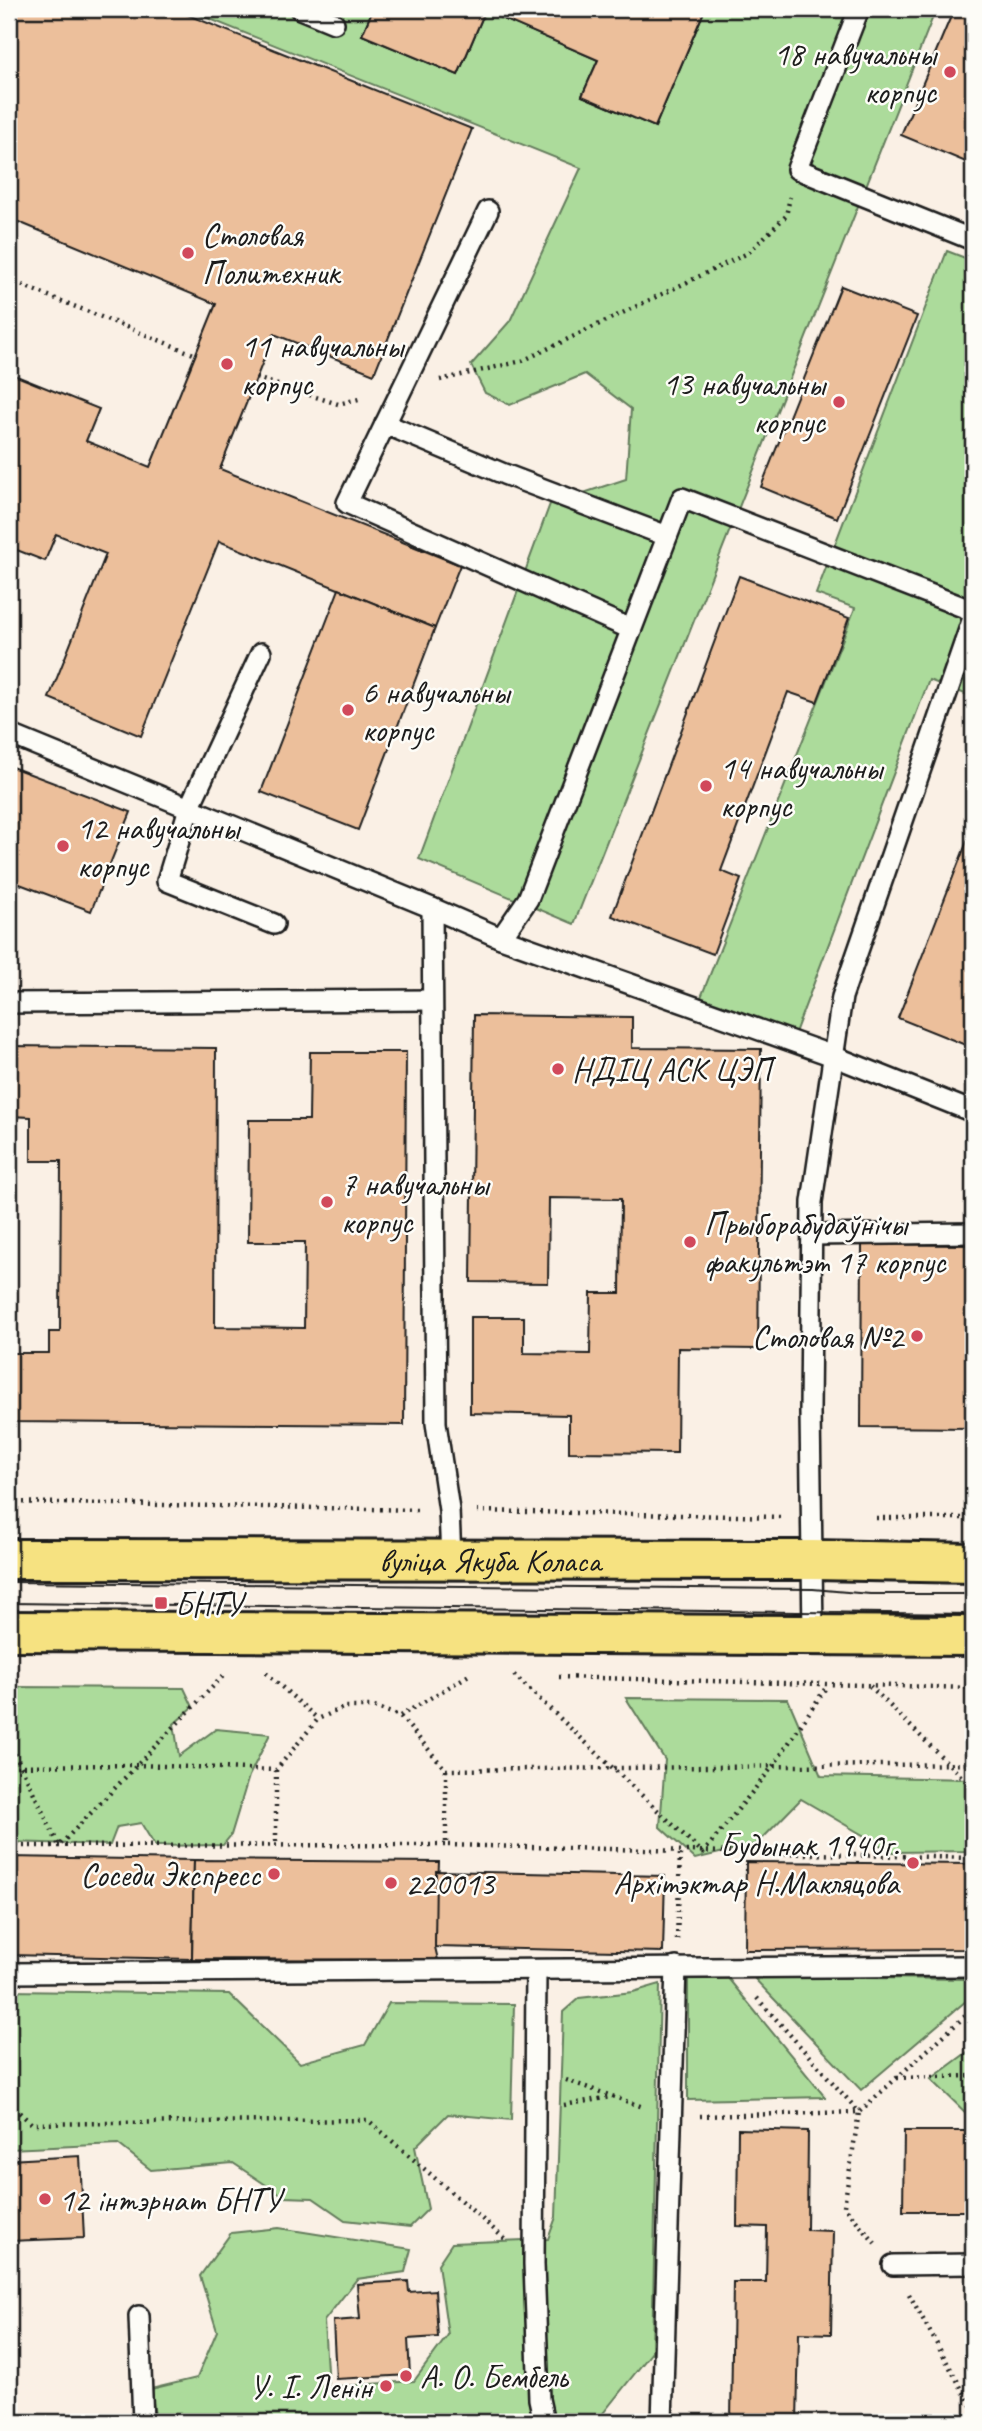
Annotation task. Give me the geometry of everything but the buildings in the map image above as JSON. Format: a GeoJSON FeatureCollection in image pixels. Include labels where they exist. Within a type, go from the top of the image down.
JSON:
{"type":"FeatureCollection","features":[{"type":"Feature","properties":{"kind":"main road","name":"вуліца Якуба Коласа"},"geometry":{"type":"LineString","coordinates":[[9,1559],[813,1560],[973,1563]]}},
{"type":"Feature","properties":{"kind":"main road"},"geometry":{"type":"LineString","coordinates":[[9,1631],[973,1636]]}},
{"type":"Feature","properties":{"kind":"lane"},"geometry":{"type":"LineString","coordinates":[[300,9],[334,23]]}},
{"type":"Feature","properties":{"kind":"lane"},"geometry":{"type":"LineString","coordinates":[[859,9],[797,169],[973,240]]}},
{"type":"Feature","properties":{"kind":"lane"},"geometry":{"type":"LineString","coordinates":[[488,211],[347,503],[631,629]]}},
{"type":"Feature","properties":{"kind":"lane"},"geometry":{"type":"LineString","coordinates":[[385,424],[504,474],[667,536]]}},
{"type":"Feature","properties":{"kind":"lane"},"geometry":{"type":"LineString","coordinates":[[501,938],[528,899],[682,498],[973,611]]}},
{"type":"Feature","properties":{"kind":"lane"},"geometry":{"type":"LineString","coordinates":[[813,1634],[810,1426],[812,1202],[842,996],[973,618]]}},
{"type":"Feature","properties":{"kind":"lane"},"geometry":{"type":"LineString","coordinates":[[261,653],[189,808],[167,881],[274,924]]}},
{"type":"Feature","properties":{"kind":"lane"},"geometry":{"type":"LineString","coordinates":[[9,734],[501,938],[833,1056],[973,1112]]}},
{"type":"Feature","properties":{"kind":"lane"},"geometry":{"type":"LineString","coordinates":[[432,908],[436,1423],[449,1510],[451,1559]]}},
{"type":"Feature","properties":{"kind":"lane"},"geometry":{"type":"LineString","coordinates":[[9,1003],[432,1000]]}},
{"type":"Feature","properties":{"kind":"lane"},"geometry":{"type":"LineString","coordinates":[[812,1235],[973,1233]]}},
{"type":"Feature","properties":{"kind":"lane"},"geometry":{"type":"LineString","coordinates":[[9,1973],[973,1966]]}},
{"type":"Feature","properties":{"kind":"lane"},"geometry":{"type":"LineString","coordinates":[[662,2422],[676,1967]]}},
{"type":"Feature","properties":{"kind":"lane"},"geometry":{"type":"LineString","coordinates":[[536,1970],[534,2264],[538,2399],[544,2422]]}},
{"type":"Feature","properties":{"kind":"lane"},"geometry":{"type":"LineString","coordinates":[[893,2265],[973,2264]]}},
{"type":"Feature","properties":{"kind":"lane"},"geometry":{"type":"LineString","coordinates":[[139,2316],[143,2422]]}},
{"type":"Feature","properties":{"kind":"path"},"geometry":{"type":"LineString","coordinates":[[256,378],[338,404],[522,361],[748,253],[786,216],[797,169]]}},
{"type":"Feature","properties":{"kind":"path"},"geometry":{"type":"LineString","coordinates":[[9,280],[197,355]]}},
{"type":"Feature","properties":{"kind":"path"},"geometry":{"type":"LineString","coordinates":[[870,1518],[973,1518]]}},
{"type":"Feature","properties":{"kind":"path"},"geometry":{"type":"LineString","coordinates":[[59,1846],[230,1668]]}},
{"type":"Feature","properties":{"kind":"path"},"geometry":{"type":"LineString","coordinates":[[262,1669],[318,1719]]}},
{"type":"Feature","properties":{"kind":"path"},"geometry":{"type":"LineString","coordinates":[[400,1716],[470,1675]]}},
{"type":"Feature","properties":{"kind":"path"},"geometry":{"type":"LineString","coordinates":[[514,1675],[703,1853]]}},
{"type":"Feature","properties":{"kind":"path"},"geometry":{"type":"LineString","coordinates":[[703,1853],[774,1765],[827,1686]]}},
{"type":"Feature","properties":{"kind":"path"},"geometry":{"type":"LineString","coordinates":[[973,1688],[870,1686],[973,1788]]}},
{"type":"Feature","properties":{"kind":"path"},"geometry":{"type":"LineString","coordinates":[[276,1847],[276,1770],[318,1719],[345,1707],[374,1707],[400,1716],[446,1770],[446,1845]]}},
{"type":"Feature","properties":{"kind":"path"},"geometry":{"type":"LineString","coordinates":[[9,1741],[59,1846]]}},
{"type":"Feature","properties":{"kind":"path"},"geometry":{"type":"LineString","coordinates":[[446,1770],[973,1764]]}},
{"type":"Feature","properties":{"kind":"path"},"geometry":{"type":"LineString","coordinates":[[9,1766],[137,1765],[276,1770]]}},
{"type":"Feature","properties":{"kind":"path"},"geometry":{"type":"LineString","coordinates":[[9,1846],[446,1845],[680,1853],[973,1858]]}},
{"type":"Feature","properties":{"kind":"path"},"geometry":{"type":"LineString","coordinates":[[676,1967],[680,1853]]}},
{"type":"Feature","properties":{"kind":"path"},"geometry":{"type":"LineString","coordinates":[[730,1968],[859,2112]]}},
{"type":"Feature","properties":{"kind":"path"},"geometry":{"type":"LineString","coordinates":[[973,2009],[859,2112],[844,2206],[893,2265],[973,2409]]}},
{"type":"Feature","properties":{"kind":"path"},"geometry":{"type":"LineString","coordinates":[[535,2070],[671,2117],[859,2112]]}},
{"type":"Feature","properties":{"kind":"path"},"geometry":{"type":"LineString","coordinates":[[897,2078],[973,2076]]}},
{"type":"Feature","properties":{"kind":"path"},"geometry":{"type":"LineString","coordinates":[[536,2109],[614,2097]]}},
{"type":"Feature","properties":{"kind":"path"},"geometry":{"type":"LineString","coordinates":[[9,2103],[32,2124],[368,2120],[534,2264]]}},
{"type":"Feature","properties":{"kind":"green space"},"geometry":{"type":"Polygon","coordinates":[[[185,9],[936,9],[574,924],[419,859],[550,504],[626,479],[631,409],[585,374],[510,405],[485,393],[471,365],[510,321],[581,168],[185,9]]]}},
{"type":"Feature","properties":{"kind":"green space"},"geometry":{"type":"Polygon","coordinates":[[[947,251],[973,261],[973,697],[929,680],[793,1038],[698,1005],[855,608],[816,594],[947,251]]]}},
{"type":"Feature","properties":{"kind":"green space"},"geometry":{"type":"Polygon","coordinates":[[[9,1687],[184,1688],[193,1707],[174,1724],[179,1756],[216,1729],[270,1734],[249,1776],[231,1835],[223,1845],[155,1846],[141,1823],[117,1827],[110,1845],[9,1842],[9,1687]]]}},
{"type":"Feature","properties":{"kind":"green space"},"geometry":{"type":"Polygon","coordinates":[[[626,1698],[788,1699],[821,1776],[973,1779],[973,1851],[892,1852],[801,1799],[757,1844],[695,1859],[660,1827],[665,1760],[626,1698]]]}},
{"type":"Feature","properties":{"kind":"green space"},"geometry":{"type":"Polygon","coordinates":[[[688,1970],[723,1972],[825,2097],[688,2100],[688,1970]]]}},
{"type":"Feature","properties":{"kind":"green space"},"geometry":{"type":"Polygon","coordinates":[[[753,1977],[973,1979],[973,1995],[861,2090],[753,1977]]]}},
{"type":"Feature","properties":{"kind":"green space"},"geometry":{"type":"Polygon","coordinates":[[[660,1984],[652,2352],[596,2422],[156,2422],[151,2389],[197,2378],[217,2331],[200,2276],[231,2233],[279,2228],[411,2249],[405,2272],[357,2279],[324,2321],[328,2387],[414,2381],[448,2335],[438,2264],[452,2243],[548,2239],[556,2217],[563,2012],[579,1998],[633,1992],[660,1984]]]}},
{"type":"Feature","properties":{"kind":"green space"},"geometry":{"type":"Polygon","coordinates":[[[9,1991],[229,1994],[300,2063],[365,2045],[389,2003],[514,2004],[511,2120],[448,2114],[415,2147],[428,2209],[410,2227],[345,2220],[313,2198],[284,2197],[233,2163],[151,2170],[118,2144],[9,2149],[9,1991]]]}},
{"type":"Feature","properties":{"kind":"green space"},"geometry":{"type":"Polygon","coordinates":[[[973,2048],[973,2120],[931,2079],[973,2048]]]}},
{"type":"Feature","properties":{"kind":"tram line"},"geometry":{"type":"LineString","coordinates":[[9,1582],[813,1589],[870,1594],[973,1594]]}},
{"type":"Feature","properties":{"kind":"tram line"},"geometry":{"type":"LineString","coordinates":[[9,1603],[973,1614]]}},
{"type":"Feature","properties":{"kind":"place","name":"18 навучальны корпус"},"geometry":{"type":"Point","coordinates":[950,72]}},
{"type":"Feature","properties":{"kind":"place","name":"Столовая Политехник"},"geometry":{"type":"Point","coordinates":[188,253]}},
{"type":"Feature","properties":{"kind":"place","name":"11 навучальны корпус"},"geometry":{"type":"Point","coordinates":[227,364]}},
{"type":"Feature","properties":{"kind":"place","name":"13 навучальны корпус"},"geometry":{"type":"Point","coordinates":[839,402]}},
{"type":"Feature","properties":{"kind":"place","name":"6 навучальны корпус"},"geometry":{"type":"Point","coordinates":[348,710]}},
{"type":"Feature","properties":{"kind":"place","name":"14 навучальны корпус"},"geometry":{"type":"Point","coordinates":[706,786]}},
{"type":"Feature","properties":{"kind":"place","name":"12 навучальны корпус"},"geometry":{"type":"Point","coordinates":[63,846]}},
{"type":"Feature","properties":{"kind":"place","name":"НДІЦ АСК ЦЭП"},"geometry":{"type":"Point","coordinates":[558,1069]}},
{"type":"Feature","properties":{"kind":"place","name":"7 навучальны корпус"},"geometry":{"type":"Point","coordinates":[327,1202]}},
{"type":"Feature","properties":{"kind":"place","name":"Прыборабудаўнічы факультэт 17 корпус"},"geometry":{"type":"Point","coordinates":[690,1242]}},
{"type":"Feature","properties":{"kind":"place","name":"Столовая №2"},"geometry":{"type":"Point","coordinates":[917,1336]}},
{"type":"Feature","properties":{"kind":"place","name":"БНТУ"},"geometry":{"type":"Point","coordinates":[161,1603]}},
{"type":"Feature","properties":{"kind":"place","name":"Будынак 1940г. Архітэктар Н.Макляцова"},"geometry":{"type":"Point","coordinates":[913,1863]}},
{"type":"Feature","properties":{"kind":"place","name":"Соседи Экспресс"},"geometry":{"type":"Point","coordinates":[274,1874]}},
{"type":"Feature","properties":{"kind":"place","name":"220013"},"geometry":{"type":"Point","coordinates":[391,1883]}},
{"type":"Feature","properties":{"kind":"place","name":"12 інтэрнат БНТУ"},"geometry":{"type":"Point","coordinates":[45,2199]}},
{"type":"Feature","properties":{"kind":"place","name":"А. О. Бембель"},"geometry":{"type":"Point","coordinates":[406,2376]}},
{"type":"Feature","properties":{"kind":"place","name":"У. І. Ленін"},"geometry":{"type":"Point","coordinates":[386,2386]}}]}
